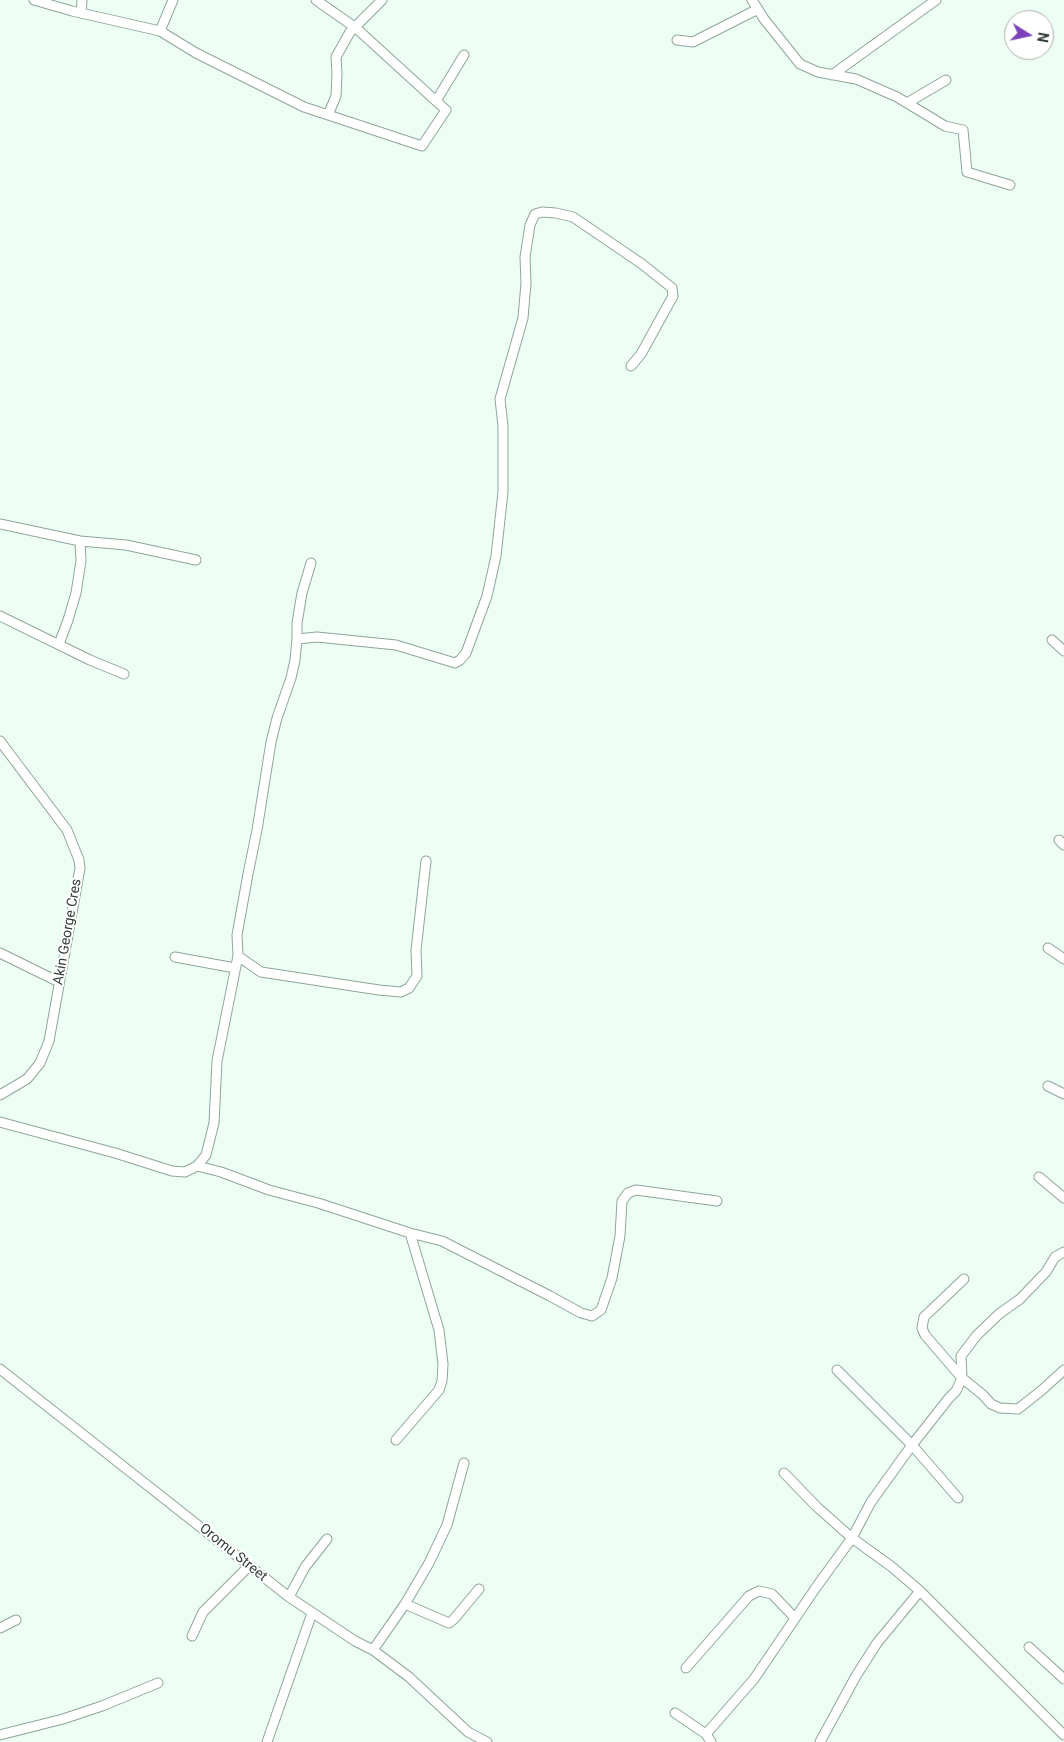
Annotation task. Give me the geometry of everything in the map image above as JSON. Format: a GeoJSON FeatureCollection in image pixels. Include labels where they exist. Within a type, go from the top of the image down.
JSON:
{"type":"FeatureCollection","features":[{"type":"Feature","properties":{"kind":"street"},"geometry":{"type":"LineString","coordinates":[[34,0],[160,31],[196,53],[304,107],[422,146],[446,110],[356,28],[316,0]]}},
{"type":"Feature","properties":{"kind":"street"},"geometry":{"type":"LineString","coordinates":[[81,13],[82,0]]}},
{"type":"Feature","properties":{"kind":"street"},"geometry":{"type":"LineString","coordinates":[[160,31],[173,0]]}},
{"type":"Feature","properties":{"kind":"street"},"geometry":{"type":"LineString","coordinates":[[328,115],[336,96],[336,57],[350,32],[382,0]]}},
{"type":"Feature","properties":{"kind":"street"},"geometry":{"type":"LineString","coordinates":[[752,0],[764,19],[800,64],[818,72],[856,79],[907,103],[945,126],[963,130],[968,172],[1010,186]]}},
{"type":"Feature","properties":{"kind":"street"},"geometry":{"type":"LineString","coordinates":[[832,75],[936,0]]}},
{"type":"Feature","properties":{"kind":"street"},"geometry":{"type":"LineString","coordinates":[[677,40],[693,42],[758,9]]}},
{"type":"Feature","properties":{"kind":"street"},"geometry":{"type":"LineString","coordinates":[[436,101],[464,55]]}},
{"type":"Feature","properties":{"kind":"street"},"geometry":{"type":"LineString","coordinates":[[907,103],[946,80]]}},
{"type":"Feature","properties":{"kind":"street"},"geometry":{"type":"LineString","coordinates":[[297,639],[317,637],[396,645],[455,662],[460,660],[466,653],[487,596],[496,556],[503,492],[503,426],[500,400],[523,318],[526,283],[525,257],[530,225],[535,214],[556,213],[572,218],[642,264],[672,288],[673,296],[641,354],[631,366]]}},
{"type":"Feature","properties":{"kind":"street"},"geometry":{"type":"LineString","coordinates":[[0,524],[80,541],[126,545],[196,560]]}},
{"type":"Feature","properties":{"kind":"street"},"geometry":{"type":"LineString","coordinates":[[58,644],[76,593],[81,561],[80,541]]}},
{"type":"Feature","properties":{"kind":"street"},"geometry":{"type":"LineString","coordinates":[[0,1122],[115,1153],[172,1171],[185,1172],[197,1166],[206,1155],[214,1123],[217,1061],[238,956],[237,935],[276,718],[291,678],[295,660],[297,623],[310,563]]}},
{"type":"Feature","properties":{"kind":"street"},"geometry":{"type":"LineString","coordinates":[[0,616],[124,674]]}},
{"type":"Feature","properties":{"kind":"street"},"geometry":{"type":"LineString","coordinates":[[1052,640],[1064,651]]}},
{"type":"Feature","properties":{"kind":"street","name":"Akin George Cres"},"geometry":{"type":"LineString","coordinates":[[0,740],[67,830],[79,860],[80,868],[49,1041],[40,1063],[27,1079],[0,1095]]}},
{"type":"Feature","properties":{"kind":"street"},"geometry":{"type":"LineString","coordinates":[[238,956],[261,972],[380,990],[401,992],[409,988],[416,976],[416,950],[426,861]]}},
{"type":"Feature","properties":{"kind":"street"},"geometry":{"type":"LineString","coordinates":[[1048,948],[1064,959]]}},
{"type":"Feature","properties":{"kind":"street"},"geometry":{"type":"LineString","coordinates":[[0,954],[59,982]]}},
{"type":"Feature","properties":{"kind":"street"},"geometry":{"type":"LineString","coordinates":[[175,957],[235,968]]}},
{"type":"Feature","properties":{"kind":"street"},"geometry":{"type":"LineString","coordinates":[[1048,1086],[1064,1094]]}},
{"type":"Feature","properties":{"kind":"street"},"geometry":{"type":"LineString","coordinates":[[197,1166],[221,1172],[269,1190],[318,1203],[442,1242],[581,1313],[592,1316],[601,1310],[612,1278],[620,1236],[622,1201],[628,1193],[636,1190],[717,1201]]}},
{"type":"Feature","properties":{"kind":"street"},"geometry":{"type":"LineString","coordinates":[[1039,1177],[1064,1198]]}},
{"type":"Feature","properties":{"kind":"street"},"geometry":{"type":"LineString","coordinates":[[396,1440],[439,1390],[444,1364],[439,1330],[410,1233]]}},
{"type":"Feature","properties":{"kind":"street"},"geometry":{"type":"LineString","coordinates":[[676,1713],[708,1738],[754,1679],[852,1538],[871,1502],[912,1445],[948,1398],[956,1391],[962,1378],[961,1356],[977,1335],[999,1314],[1020,1299],[1046,1272],[1056,1257],[1064,1252]]}},
{"type":"Feature","properties":{"kind":"street"},"geometry":{"type":"LineString","coordinates":[[964,1279],[924,1317],[922,1328],[925,1335],[962,1378],[991,1404],[1000,1408],[1018,1409],[1064,1370]]}},
{"type":"Feature","properties":{"kind":"street","name":"Oromu Street"},"geometry":{"type":"LineString","coordinates":[[0,1369],[289,1597],[355,1641],[373,1650],[409,1677],[468,1732],[487,1742]]}},
{"type":"Feature","properties":{"kind":"street"},"geometry":{"type":"LineString","coordinates":[[837,1370],[912,1445],[958,1498]]}},
{"type":"Feature","properties":{"kind":"street"},"geometry":{"type":"LineString","coordinates":[[373,1650],[405,1604],[429,1563],[447,1525],[464,1464]]}},
{"type":"Feature","properties":{"kind":"street"},"geometry":{"type":"LineString","coordinates":[[784,1473],[817,1507],[852,1538],[892,1567],[920,1591],[1064,1735]]}},
{"type":"Feature","properties":{"kind":"street"},"geometry":{"type":"LineString","coordinates":[[289,1597],[304,1567],[327,1539]]}},
{"type":"Feature","properties":{"kind":"street"},"geometry":{"type":"LineString","coordinates":[[192,1636],[203,1612],[249,1566]]}},
{"type":"Feature","properties":{"kind":"street"},"geometry":{"type":"LineString","coordinates":[[405,1604],[448,1623],[454,1619],[479,1589]]}},
{"type":"Feature","properties":{"kind":"street"},"geometry":{"type":"LineString","coordinates":[[686,1668],[749,1596],[759,1591],[772,1594],[796,1618]]}},
{"type":"Feature","properties":{"kind":"street"},"geometry":{"type":"LineString","coordinates":[[820,1742],[856,1676],[878,1643],[920,1591]]}},
{"type":"Feature","properties":{"kind":"street"},"geometry":{"type":"LineString","coordinates":[[267,1742],[312,1613]]}},
{"type":"Feature","properties":{"kind":"street"},"geometry":{"type":"LineString","coordinates":[[0,1628],[16,1620]]}},
{"type":"Feature","properties":{"kind":"street"},"geometry":{"type":"LineString","coordinates":[[1030,1647],[1064,1680]]}},
{"type":"Feature","properties":{"kind":"street"},"geometry":{"type":"LineString","coordinates":[[0,1734],[63,1719],[158,1684]]}}]}
